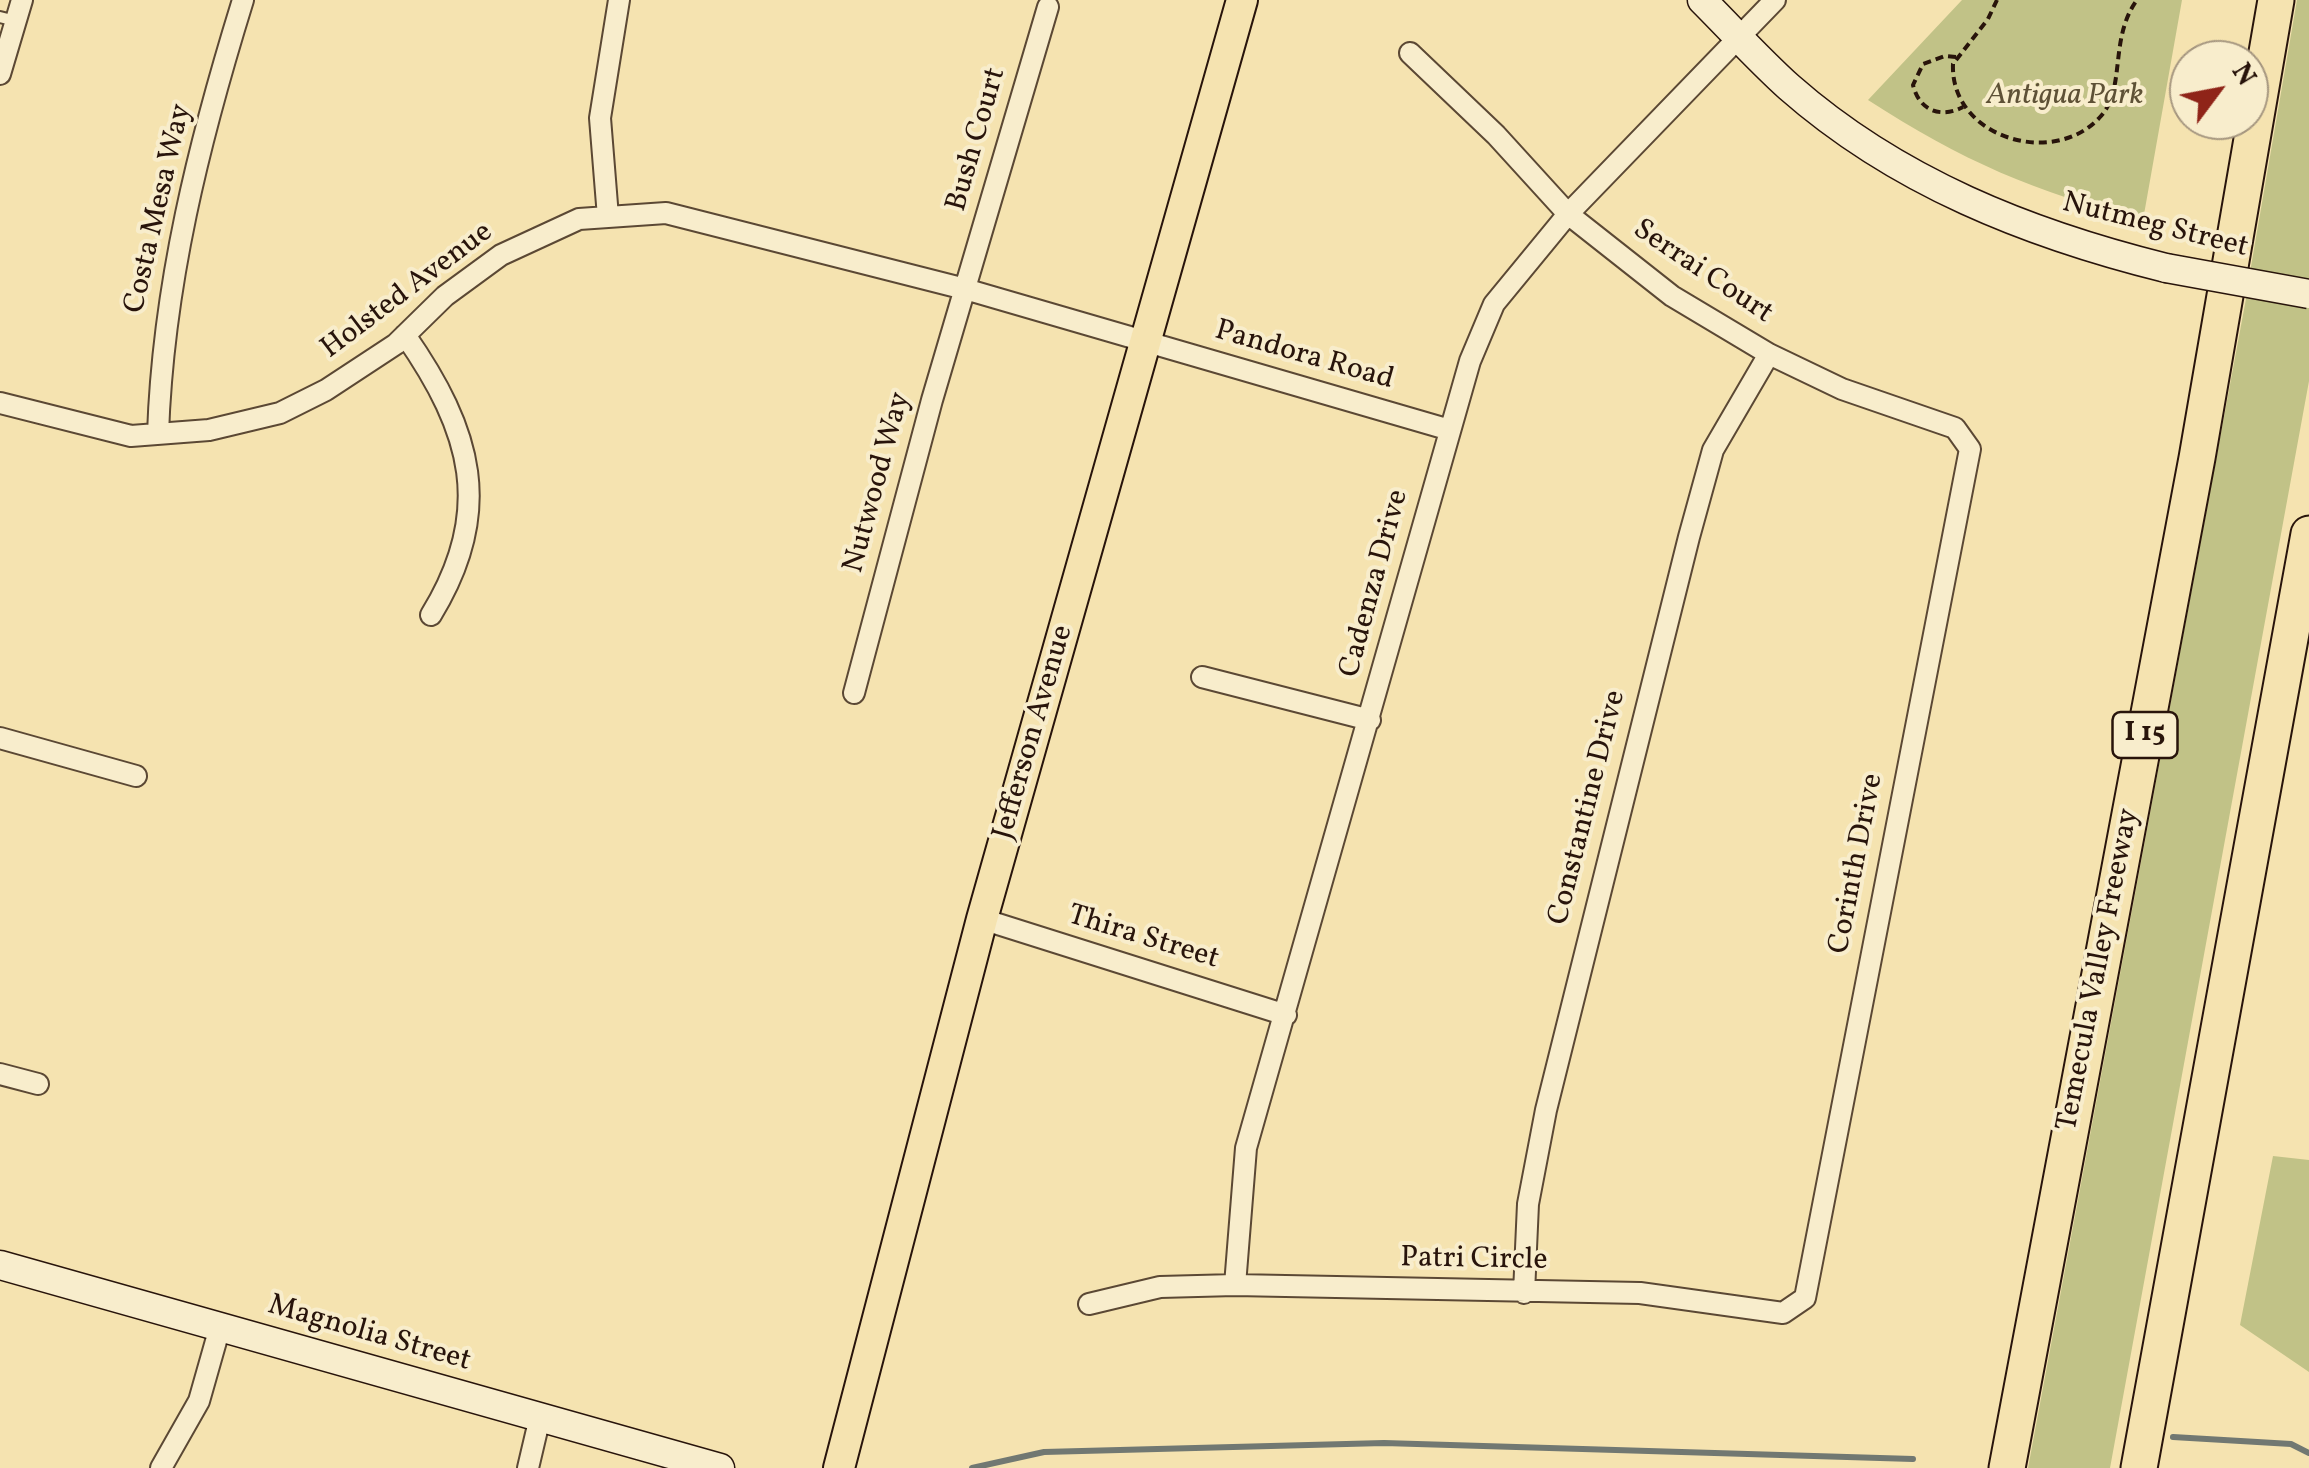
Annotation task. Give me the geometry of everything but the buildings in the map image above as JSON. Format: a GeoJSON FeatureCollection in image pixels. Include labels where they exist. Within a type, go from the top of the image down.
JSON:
{"type":"FeatureCollection","features":[{"type":"Feature","properties":{"kind":"highway","name":"Temecula Valley Freeway"},"geometry":{"type":"LineString","coordinates":[[2007,1468],[2197,458],[2276,0]]}},
{"type":"Feature","properties":{"kind":"highway"},"geometry":{"type":"LineString","coordinates":[[2140,1468],[2309,534]]}},
{"type":"Feature","properties":{"kind":"main road","name":"Jefferson Avenue"},"geometry":{"type":"LineString","coordinates":[[839,1468],[982,920],[1142,341],[1242,0]]}},
{"type":"Feature","properties":{"kind":"street"},"geometry":{"type":"LineString","coordinates":[[0,74],[8,19],[22,0]]}},
{"type":"Feature","properties":{"kind":"street","name":"Costa Mesa Way"},"geometry":{"type":"LineString","coordinates":[[158,434],[160,347],[173,265],[242,0]]}},
{"type":"Feature","properties":{"kind":"street"},"geometry":{"type":"LineString","coordinates":[[608,217],[600,118],[618,0]]}},
{"type":"Feature","properties":{"kind":"street","name":"Nutmeg Street"},"geometry":{"type":"LineString","coordinates":[[1702,0],[1788,86],[1842,130],[1951,196],[2069,244],[2166,268],[2309,294]]}},
{"type":"Feature","properties":{"kind":"street","name":"Cadenza Drive"},"geometry":{"type":"LineString","coordinates":[[1235,1285],[1246,1148],[1470,361],[1494,304],[1568,214],[1775,0]]}},
{"type":"Feature","properties":{"kind":"street","name":"Bush Court"},"geometry":{"type":"LineString","coordinates":[[965,289],[1048,7]]}},
{"type":"Feature","properties":{"kind":"street","name":"Serrai Court"},"geometry":{"type":"LineString","coordinates":[[1410,53],[1496,135],[1568,214],[1672,296],[1769,354],[1842,389],[1955,428],[1970,449],[1960,489]]}},
{"type":"Feature","properties":{"kind":"street","name":"Holsted Avenue"},"geometry":{"type":"LineString","coordinates":[[0,403],[132,436],[209,430],[280,413],[326,390],[405,335],[445,296],[501,255],[580,219],[666,213],[965,289],[1142,341]]}},
{"type":"Feature","properties":{"kind":"street","name":"Nutwood Way"},"geometry":{"type":"LineString","coordinates":[[854,693],[965,289]]}},
{"type":"Feature","properties":{"kind":"street"},"geometry":{"type":"LineString","coordinates":[[405,335],[455,416],[465,464],[470,524],[456,574],[431,615]]}},
{"type":"Feature","properties":{"kind":"street","name":"Pandora Road"},"geometry":{"type":"LineString","coordinates":[[1142,341],[1450,430]]}},
{"type":"Feature","properties":{"kind":"street","name":"Constantine Drive"},"geometry":{"type":"LineString","coordinates":[[1524,1292],[1528,1204],[1546,1110],[1684,556],[1714,450],[1769,354]]}},
{"type":"Feature","properties":{"kind":"street","name":"Corinth Drive"},"geometry":{"type":"LineString","coordinates":[[1815,1250],[1960,489]]}},
{"type":"Feature","properties":{"kind":"street"},"geometry":{"type":"LineString","coordinates":[[1202,677],[1370,720]]}},
{"type":"Feature","properties":{"kind":"street"},"geometry":{"type":"LineString","coordinates":[[0,738],[136,776]]}},
{"type":"Feature","properties":{"kind":"street","name":"Thira Street"},"geometry":{"type":"LineString","coordinates":[[982,920],[1286,1015]]}},
{"type":"Feature","properties":{"kind":"street"},"geometry":{"type":"LineString","coordinates":[[0,1074],[38,1084]]}},
{"type":"Feature","properties":{"kind":"street","name":"Patri Circle"},"geometry":{"type":"LineString","coordinates":[[1089,1304],[1160,1287],[1235,1285],[1640,1293],[1782,1313],[1804,1298],[1815,1250]]}},
{"type":"Feature","properties":{"kind":"street","name":"Magnolia Street"},"geometry":{"type":"LineString","coordinates":[[0,1265],[720,1468]]}},
{"type":"Feature","properties":{"kind":"street"},"geometry":{"type":"LineString","coordinates":[[161,1468],[199,1401],[220,1327]]}},
{"type":"Feature","properties":{"kind":"street"},"geometry":{"type":"LineString","coordinates":[[528,1468],[540,1418]]}},
{"type":"Feature","properties":{"kind":"path"},"geometry":{"type":"LineString","coordinates":[[1996,0],[1982,28],[1956,57],[1952,78],[1964,106],[1980,124],[2012,140],[2048,141],[2086,128],[2102,115],[2114,92],[2121,29],[2137,0]]}},
{"type":"Feature","properties":{"kind":"path"},"geometry":{"type":"LineString","coordinates":[[1956,57],[1938,57],[1923,64],[1913,85],[1923,104],[1936,112],[1950,113],[1964,106]]}},
{"type":"Feature","properties":{"kind":"green space","name":"Antigua Park"},"geometry":{"type":"Polygon","coordinates":[[[1962,0],[2182,0],[2175,40],[2169,40],[2169,73],[2143,220],[2068,198],[2000,172],[1935,141],[1868,100],[1962,0]]]}},
{"type":"Feature","properties":{"kind":"green space"},"geometry":{"type":"Polygon","coordinates":[[[2297,0],[2309,0],[2309,288],[2249,278],[2297,0]]]}},
{"type":"Feature","properties":{"kind":"green space"},"geometry":{"type":"Polygon","coordinates":[[[2248,288],[2309,299],[2309,381],[2110,1468],[2028,1468],[2248,288]]]}},
{"type":"Feature","properties":{"kind":"green space"},"geometry":{"type":"Polygon","coordinates":[[[2273,1156],[2309,1160],[2309,1372],[2240,1325],[2273,1156]]]}},
{"type":"Feature","properties":{"kind":"waterway"},"geometry":{"type":"LineString","coordinates":[[2173,1437],[2291,1444],[2309,1453]]}},
{"type":"Feature","properties":{"kind":"waterway"},"geometry":{"type":"LineString","coordinates":[[972,1468],[1044,1452],[1384,1443],[1913,1459]]}}]}
